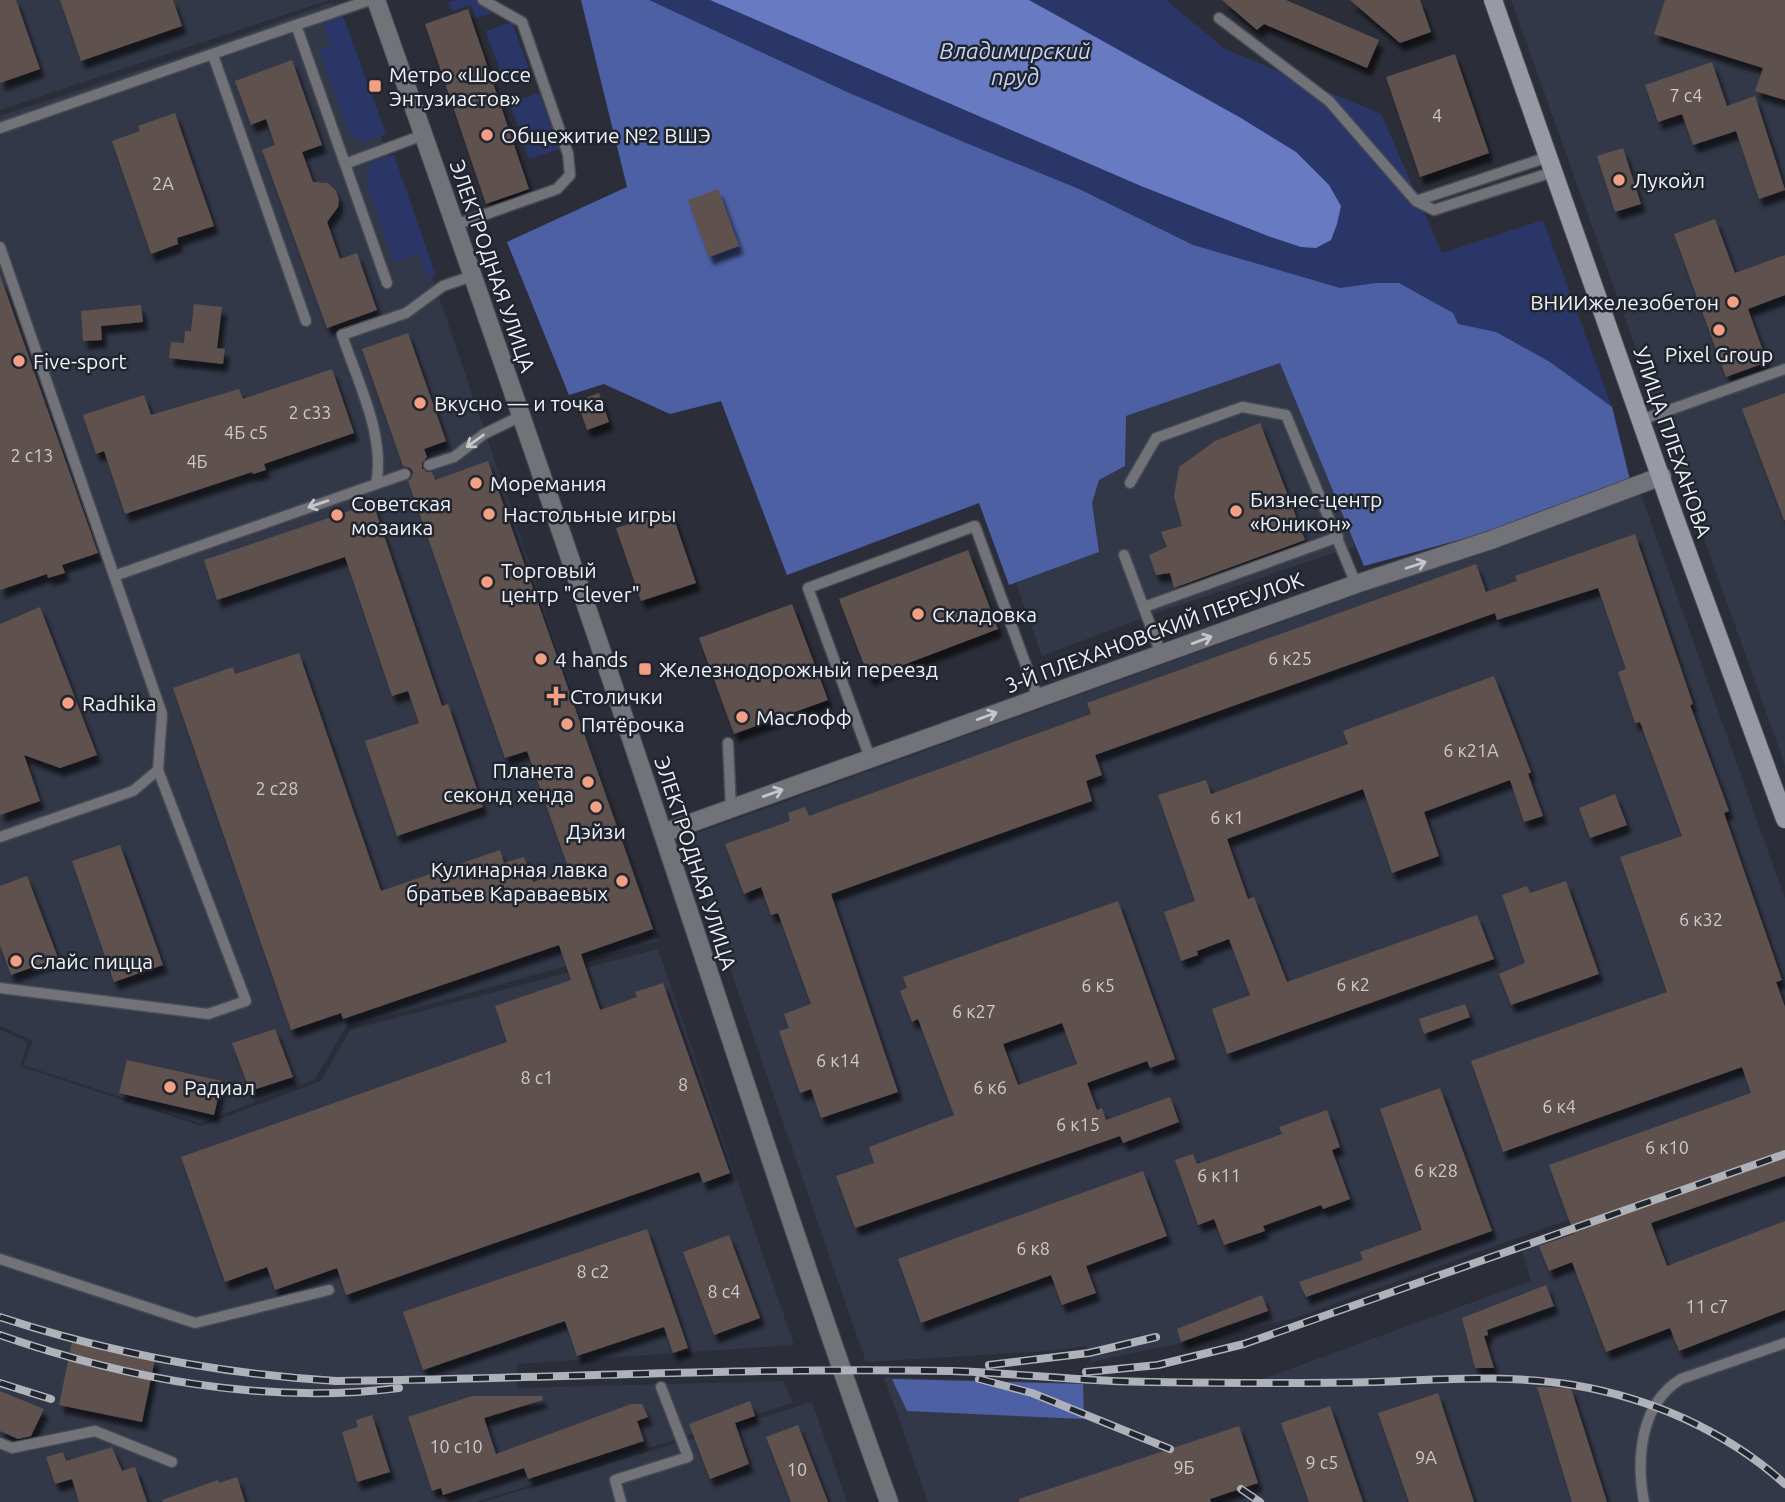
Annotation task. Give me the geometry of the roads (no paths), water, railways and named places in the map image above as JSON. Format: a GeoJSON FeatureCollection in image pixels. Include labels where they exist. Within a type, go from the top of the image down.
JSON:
{"type":"FeatureCollection","features":[{"type":"Feature","properties":{"kind":"main road","name":"УЛИЦА ПЛЕХАНОВА"},"geometry":{"type":"LineString","coordinates":[[1493,0],[1785,818]]}},
{"type":"Feature","properties":{"kind":"street","name":"ЭЛЕКТРОДНАЯ УЛИЦА"},"geometry":{"type":"LineString","coordinates":[[376,0],[521,416],[663,832],[746,1088],[889,1502]]}},
{"type":"Feature","properties":{"kind":"street","name":"3-Й ПЛЕХАНОВСКИЙ ПЕРЕУЛОК"},"geometry":{"type":"LineString","coordinates":[[663,832],[1356,584],[1492,540],[1662,477]]}},
{"type":"Feature","properties":{"kind":"lane"},"geometry":{"type":"LineString","coordinates":[[0,128],[370,0]]}},
{"type":"Feature","properties":{"kind":"lane"},"geometry":{"type":"LineString","coordinates":[[455,225],[557,189],[570,175],[568,154],[522,22],[483,0]]}},
{"type":"Feature","properties":{"kind":"lane"},"geometry":{"type":"LineString","coordinates":[[1219,18],[1328,101],[1416,201],[1434,210],[1551,165]]}},
{"type":"Feature","properties":{"kind":"lane"},"geometry":{"type":"LineString","coordinates":[[296,25],[387,283]]}},
{"type":"Feature","properties":{"kind":"lane"},"geometry":{"type":"LineString","coordinates":[[213,55],[306,321]]}},
{"type":"Feature","properties":{"kind":"lane"},"geometry":{"type":"LineString","coordinates":[[345,164],[423,135]]}},
{"type":"Feature","properties":{"kind":"lane"},"geometry":{"type":"LineString","coordinates":[[0,247],[162,714],[158,770],[246,1001],[208,1014],[0,988]]}},
{"type":"Feature","properties":{"kind":"lane"},"geometry":{"type":"LineString","coordinates":[[376,484],[379,470],[377,441],[342,335],[406,313],[443,286],[472,276]]}},
{"type":"Feature","properties":{"kind":"lane"},"geometry":{"type":"LineString","coordinates":[[1641,420],[1785,369]]}},
{"type":"Feature","properties":{"kind":"lane"},"geometry":{"type":"LineString","coordinates":[[1130,483],[1156,438],[1242,407],[1286,415],[1356,584]]}},
{"type":"Feature","properties":{"kind":"lane"},"geometry":{"type":"LineString","coordinates":[[429,465],[454,457],[484,435],[521,416]]}},
{"type":"Feature","properties":{"kind":"lane"},"geometry":{"type":"LineString","coordinates":[[114,576],[405,474]]}},
{"type":"Feature","properties":{"kind":"lane"},"geometry":{"type":"LineString","coordinates":[[870,758],[808,588],[975,526],[1038,698]]}},
{"type":"Feature","properties":{"kind":"lane"},"geometry":{"type":"LineString","coordinates":[[1144,607],[1338,537]]}},
{"type":"Feature","properties":{"kind":"lane"},"geometry":{"type":"LineString","coordinates":[[1124,555],[1161,654]]}},
{"type":"Feature","properties":{"kind":"lane"},"geometry":{"type":"LineString","coordinates":[[728,743],[731,809]]}},
{"type":"Feature","properties":{"kind":"lane"},"geometry":{"type":"LineString","coordinates":[[0,837],[133,791],[158,770]]}},
{"type":"Feature","properties":{"kind":"lane"},"geometry":{"type":"LineString","coordinates":[[0,1259],[195,1323],[329,1290]]}},
{"type":"Feature","properties":{"kind":"lane"},"geometry":{"type":"LineString","coordinates":[[1644,1502],[1640,1478],[1643,1439],[1660,1395],[1681,1379],[1785,1343]]}},
{"type":"Feature","properties":{"kind":"lane"},"geometry":{"type":"LineString","coordinates":[[621,1502],[615,1479],[688,1457],[661,1387]]}},
{"type":"Feature","properties":{"kind":"lane"},"geometry":{"type":"LineString","coordinates":[[0,1443],[12,1448],[95,1431],[172,1462]]}},
{"type":"Feature","properties":{"kind":"water","name":"Владимирский пруд"},"geometry":{"type":"Polygon","coordinates":[[[710,0],[1029,0],[1241,118],[1296,152],[1329,185],[1341,206],[1337,224],[1331,240],[1316,248],[1301,247],[1268,236],[1141,186],[710,0]]]}},
{"type":"Feature","properties":{"kind":"railway"},"geometry":{"type":"LineString","coordinates":[[1086,1372],[1158,1365],[1244,1344],[1785,1154]]}},
{"type":"Feature","properties":{"kind":"railway"},"geometry":{"type":"LineString","coordinates":[[0,1317],[82,1341],[166,1360],[251,1373],[336,1381],[874,1370],[976,1372],[1126,1382],[1318,1383],[1473,1379],[1548,1382],[1602,1391],[1659,1408],[1738,1448],[1785,1484]]}},
{"type":"Feature","properties":{"kind":"railway"},"geometry":{"type":"LineString","coordinates":[[0,1335],[97,1364],[197,1384],[298,1393],[399,1388]]}},
{"type":"Feature","properties":{"kind":"railway"},"geometry":{"type":"LineString","coordinates":[[989,1365],[1089,1353],[1156,1337]]}},
{"type":"Feature","properties":{"kind":"railway"},"geometry":{"type":"LineString","coordinates":[[979,1379],[1032,1393],[1170,1449]]}},
{"type":"Feature","properties":{"kind":"railway"},"geometry":{"type":"LineString","coordinates":[[0,1383],[51,1399]]}},
{"type":"Feature","properties":{"kind":"railway"},"geometry":{"type":"LineString","coordinates":[[1241,1489],[1260,1502]]}},
{"type":"Feature","properties":{"kind":"place","name":"Метро «Шоссе Энтузиастов»"},"geometry":{"type":"Point","coordinates":[375,86]}},
{"type":"Feature","properties":{"kind":"place","name":"Общежитие №2 ВШЭ"},"geometry":{"type":"Point","coordinates":[487,135]}},
{"type":"Feature","properties":{"kind":"place","name":"Лукойл"},"geometry":{"type":"Point","coordinates":[1619,180]}},
{"type":"Feature","properties":{"kind":"place","name":"ВНИИжелезобетон"},"geometry":{"type":"Point","coordinates":[1733,302]}},
{"type":"Feature","properties":{"kind":"place","name":"Pixel Group"},"geometry":{"type":"Point","coordinates":[1719,330]}},
{"type":"Feature","properties":{"kind":"place","name":"Five-sport"},"geometry":{"type":"Point","coordinates":[19,361]}},
{"type":"Feature","properties":{"kind":"place","name":"Вкусно — и точка"},"geometry":{"type":"Point","coordinates":[420,403]}},
{"type":"Feature","properties":{"kind":"place","name":"Моремания"},"geometry":{"type":"Point","coordinates":[476,483]}},
{"type":"Feature","properties":{"kind":"place","name":"Бизнес-центр «Юникон»"},"geometry":{"type":"Point","coordinates":[1236,511]}},
{"type":"Feature","properties":{"kind":"place","name":"Настольные игры"},"geometry":{"type":"Point","coordinates":[489,514]}},
{"type":"Feature","properties":{"kind":"place","name":"Советская мозаика"},"geometry":{"type":"Point","coordinates":[337,515]}},
{"type":"Feature","properties":{"kind":"place","name":"Торговый центр \"Clever\""},"geometry":{"type":"Point","coordinates":[487,582]}},
{"type":"Feature","properties":{"kind":"place","name":"Складовка"},"geometry":{"type":"Point","coordinates":[918,614]}},
{"type":"Feature","properties":{"kind":"place","name":"4 hands"},"geometry":{"type":"Point","coordinates":[541,659]}},
{"type":"Feature","properties":{"kind":"place","name":"Железнодорожный переезд"},"geometry":{"type":"Point","coordinates":[645,669]}},
{"type":"Feature","properties":{"kind":"place","name":"Столички"},"geometry":{"type":"Point","coordinates":[556,696]}},
{"type":"Feature","properties":{"kind":"place","name":"Radhika"},"geometry":{"type":"Point","coordinates":[68,703]}},
{"type":"Feature","properties":{"kind":"place","name":"Маслофф"},"geometry":{"type":"Point","coordinates":[742,717]}},
{"type":"Feature","properties":{"kind":"place","name":"Пятёрочка"},"geometry":{"type":"Point","coordinates":[567,724]}},
{"type":"Feature","properties":{"kind":"place","name":"Планета секонд хенда"},"geometry":{"type":"Point","coordinates":[588,782]}},
{"type":"Feature","properties":{"kind":"place","name":"Дэйзи"},"geometry":{"type":"Point","coordinates":[596,807]}},
{"type":"Feature","properties":{"kind":"place","name":"Кулинарная лавка братьев Караваевых"},"geometry":{"type":"Point","coordinates":[622,881]}},
{"type":"Feature","properties":{"kind":"place","name":"Слайс пицца"},"geometry":{"type":"Point","coordinates":[16,961]}},
{"type":"Feature","properties":{"kind":"place","name":"Радиал"},"geometry":{"type":"Point","coordinates":[170,1087]}}]}
